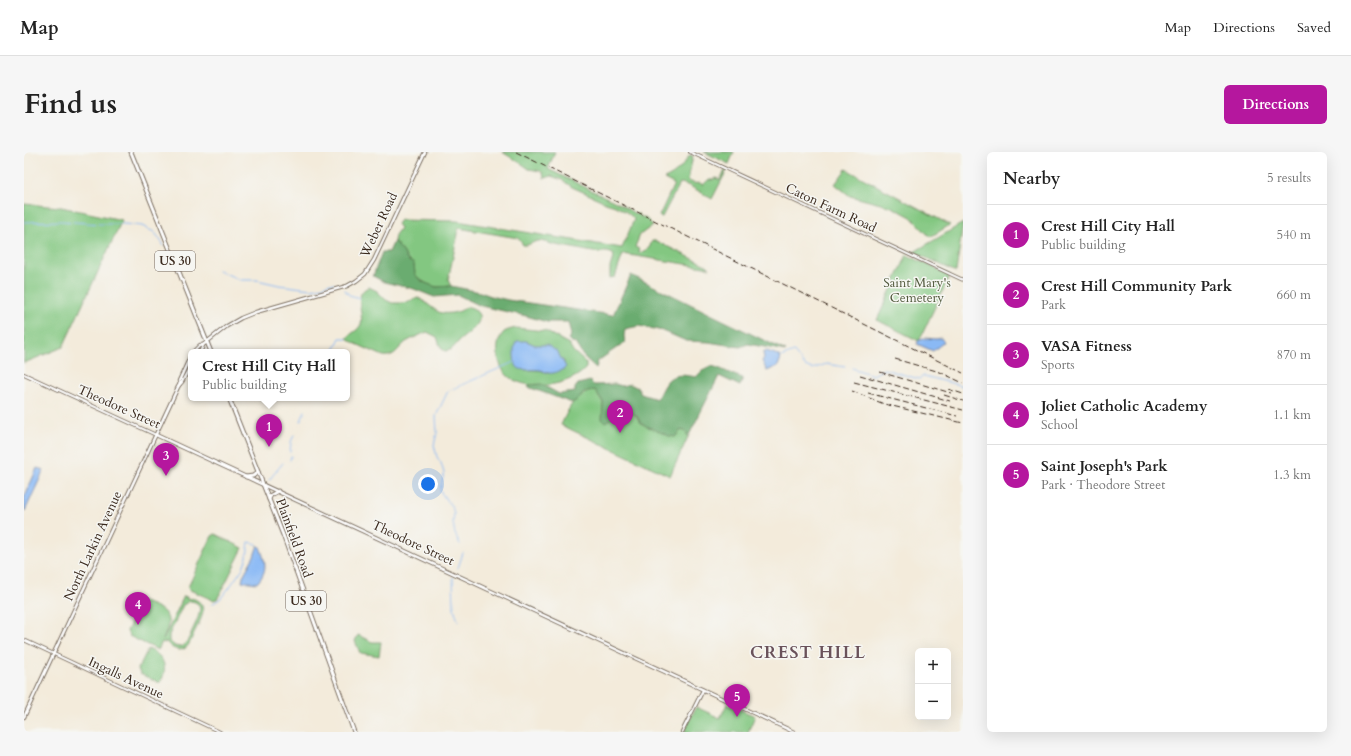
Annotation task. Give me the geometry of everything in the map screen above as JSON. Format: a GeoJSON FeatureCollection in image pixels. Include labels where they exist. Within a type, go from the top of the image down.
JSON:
{"type":"FeatureCollection","features":[{"type":"Feature","properties":{"kind":"main road","name":"US 30"},"geometry":{"type":"LineString","coordinates":[[131,152],[210,349]]}},
{"type":"Feature","properties":{"kind":"main road","name":"Weber Road"},"geometry":{"type":"LineString","coordinates":[[207,342],[226,326],[241,318],[256,312],[334,290],[356,281],[365,274],[370,268],[425,152]]}},
{"type":"Feature","properties":{"kind":"main road"},"geometry":{"type":"LineString","coordinates":[[196,349],[200,345],[207,342]]}},
{"type":"Feature","properties":{"kind":"main road"},"geometry":{"type":"LineString","coordinates":[[202,349],[203,345]]}},
{"type":"Feature","properties":{"kind":"main road","name":"North Larkin Avenue"},"geometry":{"type":"LineString","coordinates":[[180,384],[179,381],[188,362]]}},
{"type":"Feature","properties":{"kind":"main road","name":"North Larkin Avenue"},"geometry":{"type":"LineString","coordinates":[[24,717],[180,384],[188,371]]}},
{"type":"Feature","properties":{"kind":"main road","name":"Plainfield Road"},"geometry":{"type":"LineString","coordinates":[[230,401],[264,485],[354,732]]}},
{"type":"Feature","properties":{"kind":"main road","name":"Theodore Street"},"geometry":{"type":"LineString","coordinates":[[156,435],[794,732]]}},
{"type":"Feature","properties":{"kind":"main road"},"geometry":{"type":"LineString","coordinates":[[246,477],[253,476],[258,472]]}},
{"type":"Feature","properties":{"kind":"main road"},"geometry":{"type":"LineString","coordinates":[[269,500],[271,495],[278,491]]}},
{"type":"Feature","properties":{"kind":"main road"},"geometry":{"type":"LineString","coordinates":[[682,732],[703,690]]}},
{"type":"Feature","properties":{"kind":"street","name":"Caton Farm Road"},"geometry":{"type":"LineString","coordinates":[[690,152],[963,280]]}},
{"type":"Feature","properties":{"kind":"street","name":"Theodore Street"},"geometry":{"type":"LineString","coordinates":[[24,374],[156,435]]}},
{"type":"Feature","properties":{"kind":"street","name":"Ingalls Avenue"},"geometry":{"type":"LineString","coordinates":[[24,640],[220,732]]}},
{"type":"Feature","properties":{"kind":"green space"},"geometry":{"type":"Polygon","coordinates":[[[502,152],[555,152],[548,169],[620,204],[634,213],[639,214],[653,225],[640,235],[635,247],[639,249],[638,252],[640,253],[649,248],[652,241],[656,241],[710,268],[623,254],[615,277],[610,278],[610,267],[614,255],[609,253],[593,252],[541,241],[523,245],[518,238],[458,228],[448,280],[451,286],[436,287],[424,282],[415,275],[414,264],[407,260],[404,253],[394,241],[395,235],[400,228],[397,224],[400,220],[457,221],[622,248],[634,219],[628,213],[618,207],[572,187],[562,180],[551,176],[544,178],[543,173],[540,171],[529,169],[502,152]]]}},
{"type":"Feature","properties":{"kind":"green space"},"geometry":{"type":"Polygon","coordinates":[[[704,152],[734,152],[729,164],[704,152]]]}},
{"type":"Feature","properties":{"kind":"green space"},"geometry":{"type":"Polygon","coordinates":[[[690,155],[693,156],[688,180],[692,183],[700,183],[703,185],[708,180],[716,178],[720,180],[725,170],[727,170],[712,199],[691,187],[680,183],[662,217],[660,217],[659,216],[674,184],[664,179],[676,172],[690,155]]]}},
{"type":"Feature","properties":{"kind":"green space"},"geometry":{"type":"Polygon","coordinates":[[[846,169],[950,225],[930,237],[911,217],[892,207],[850,196],[835,184],[846,169]]]}},
{"type":"Feature","properties":{"kind":"green space"},"geometry":{"type":"Polygon","coordinates":[[[24,204],[61,207],[122,220],[63,347],[24,363],[24,204]]]}},
{"type":"Feature","properties":{"kind":"green space"},"geometry":{"type":"Polygon","coordinates":[[[963,223],[956,272],[914,252],[963,223]]]}},
{"type":"Feature","properties":{"kind":"green space"},"geometry":{"type":"Polygon","coordinates":[[[394,241],[404,253],[407,260],[414,264],[415,275],[423,282],[436,287],[451,286],[508,300],[613,315],[631,275],[786,351],[748,344],[740,347],[708,342],[686,341],[663,331],[639,326],[625,329],[625,342],[598,361],[596,368],[583,356],[575,343],[568,339],[571,335],[568,322],[547,322],[481,306],[458,295],[434,297],[414,289],[384,282],[373,276],[382,252],[389,252],[394,241]]]}},
{"type":"Feature","properties":{"kind":"green space","name":"Saint Mary's Cemetery"},"geometry":{"type":"Polygon","coordinates":[[[907,255],[950,275],[919,341],[877,320],[907,255]]]}},
{"type":"Feature","properties":{"kind":"green space"},"geometry":{"type":"Polygon","coordinates":[[[369,287],[377,291],[386,300],[392,303],[403,303],[418,298],[436,311],[444,313],[460,311],[470,307],[479,315],[479,319],[474,328],[450,350],[445,351],[442,349],[437,337],[427,332],[406,342],[391,356],[383,356],[354,343],[347,338],[361,324],[360,298],[364,290],[369,287]]]}},
{"type":"Feature","properties":{"kind":"green space"},"geometry":{"type":"Polygon","coordinates":[[[516,328],[545,331],[569,344],[573,351],[586,363],[586,368],[579,374],[560,383],[538,385],[517,382],[505,373],[499,362],[498,355],[498,342],[504,332],[516,328]],[[526,341],[519,368],[524,370],[539,370],[549,373],[564,369],[564,361],[545,346],[535,345],[526,341]]]}},
{"type":"Feature","properties":{"kind":"green space"},"geometry":{"type":"Polygon","coordinates":[[[711,366],[743,378],[740,386],[719,376],[688,437],[686,432],[682,430],[675,437],[669,436],[644,425],[640,422],[637,416],[624,407],[620,409],[619,414],[605,422],[602,419],[603,402],[595,390],[583,393],[572,403],[528,387],[529,385],[541,384],[559,394],[575,392],[575,388],[578,384],[590,381],[594,385],[615,384],[622,386],[630,384],[638,388],[641,394],[657,399],[667,381],[671,378],[681,375],[696,377],[702,371],[711,366]]]}},
{"type":"Feature","properties":{"kind":"green space"},"geometry":{"type":"Polygon","coordinates":[[[595,390],[604,404],[625,408],[637,417],[640,422],[675,437],[682,430],[686,432],[688,437],[670,476],[561,425],[573,403],[582,395],[595,390]]]}},
{"type":"Feature","properties":{"kind":"green space"},"geometry":{"type":"Polygon","coordinates":[[[215,534],[243,548],[220,594],[217,599],[213,600],[190,590],[188,587],[212,536],[215,534]]]}},
{"type":"Feature","properties":{"kind":"green space"},"geometry":{"type":"Polygon","coordinates":[[[184,596],[187,597],[186,599],[192,598],[198,601],[202,607],[202,615],[190,642],[186,647],[184,649],[177,650],[171,647],[166,641],[165,643],[162,642],[158,650],[129,636],[127,631],[142,601],[160,609],[166,615],[168,625],[163,640],[184,596]],[[190,601],[183,605],[169,635],[169,641],[175,646],[180,647],[185,644],[196,623],[200,609],[195,602],[190,601]]]}},
{"type":"Feature","properties":{"kind":"green space"},"geometry":{"type":"Polygon","coordinates":[[[358,635],[372,642],[381,642],[379,656],[360,653],[355,641],[358,635]]]}},
{"type":"Feature","properties":{"kind":"green space"},"geometry":{"type":"Polygon","coordinates":[[[148,649],[158,655],[163,663],[164,672],[160,683],[140,674],[138,669],[148,649]]]}},
{"type":"Feature","properties":{"kind":"green space"},"geometry":{"type":"Polygon","coordinates":[[[727,704],[755,716],[748,732],[684,732],[696,707],[720,718],[727,704]]]}},
{"type":"Feature","properties":{"kind":"water"},"geometry":{"type":"Polygon","coordinates":[[[926,338],[941,338],[944,342],[933,351],[917,344],[918,341],[926,338]]]}},
{"type":"Feature","properties":{"kind":"water"},"geometry":{"type":"Polygon","coordinates":[[[517,341],[526,341],[535,345],[547,345],[558,352],[566,367],[555,373],[518,368],[514,353],[514,347],[517,341]]]}},
{"type":"Feature","properties":{"kind":"water"},"geometry":{"type":"Polygon","coordinates":[[[767,351],[778,355],[781,358],[778,366],[767,371],[762,361],[764,358],[763,353],[767,351]]]}},
{"type":"Feature","properties":{"kind":"water"},"geometry":{"type":"Polygon","coordinates":[[[37,468],[44,470],[25,511],[24,498],[37,468]]]}},
{"type":"Feature","properties":{"kind":"water"},"geometry":{"type":"Polygon","coordinates":[[[258,545],[264,561],[265,570],[257,583],[242,581],[243,576],[258,545]]]}},
{"type":"Feature","properties":{"kind":"waterway"},"geometry":{"type":"LineString","coordinates":[[24,222],[62,221],[142,226],[154,232],[164,246]]}},
{"type":"Feature","properties":{"kind":"waterway"},"geometry":{"type":"LineString","coordinates":[[218,270],[240,280],[257,280],[279,285],[311,289],[323,287],[327,284],[334,284]]}},
{"type":"Feature","properties":{"kind":"waterway"},"geometry":{"type":"LineString","coordinates":[[345,290],[349,295],[360,298]]}},
{"type":"Feature","properties":{"kind":"waterway"},"geometry":{"type":"LineString","coordinates":[[334,349],[340,338],[347,338]]}},
{"type":"Feature","properties":{"kind":"waterway"},"geometry":{"type":"LineString","coordinates":[[781,357],[794,352],[805,366],[812,369],[826,364],[845,367]]}},
{"type":"Feature","properties":{"kind":"waterway"},"geometry":{"type":"LineString","coordinates":[[460,544],[455,534],[453,523],[454,513],[452,507],[440,490],[444,473],[441,463],[437,457],[434,445],[437,433],[436,416],[448,391],[514,362]]}},
{"type":"Feature","properties":{"kind":"waterway"},"geometry":{"type":"LineString","coordinates":[[852,368],[873,375],[884,369],[919,379],[924,376],[963,386]]}},
{"type":"Feature","properties":{"kind":"waterway"},"geometry":{"type":"LineString","coordinates":[[301,421],[305,411]]}},
{"type":"Feature","properties":{"kind":"waterway"},"geometry":{"type":"LineString","coordinates":[[290,452],[291,442],[294,435]]}},
{"type":"Feature","properties":{"kind":"waterway"},"geometry":{"type":"LineString","coordinates":[[290,460],[291,456]]}},
{"type":"Feature","properties":{"kind":"waterway"},"geometry":{"type":"LineString","coordinates":[[269,480],[283,463]]}},
{"type":"Feature","properties":{"kind":"waterway"},"geometry":{"type":"LineString","coordinates":[[212,604],[220,599],[243,568],[247,557],[249,542],[257,544]]}},
{"type":"Feature","properties":{"kind":"waterway"},"geometry":{"type":"LineString","coordinates":[[458,568],[463,553]]}},
{"type":"Feature","properties":{"kind":"waterway"},"geometry":{"type":"LineString","coordinates":[[453,577],[454,608],[458,621]]}},
{"type":"Feature","properties":{"kind":"railway"},"geometry":{"type":"LineString","coordinates":[[516,152],[963,373]]}},
{"type":"Feature","properties":{"kind":"railway"},"geometry":{"type":"LineString","coordinates":[[895,359],[940,372],[963,383]]}},
{"type":"Feature","properties":{"kind":"railway"},"geometry":{"type":"LineString","coordinates":[[880,372],[951,393]]}},
{"type":"Feature","properties":{"kind":"railway"},"geometry":{"type":"LineString","coordinates":[[860,375],[950,401]]}},
{"type":"Feature","properties":{"kind":"railway"},"geometry":{"type":"LineString","coordinates":[[854,382],[963,410]]}},
{"type":"Feature","properties":{"kind":"railway"},"geometry":{"type":"LineString","coordinates":[[948,389],[963,394]]}},
{"type":"Feature","properties":{"kind":"railway"},"geometry":{"type":"LineString","coordinates":[[852,391],[884,404],[963,423]]}},
{"type":"Feature","properties":{"kind":"railway"},"geometry":{"type":"LineString","coordinates":[[868,393],[957,416]]}},
{"type":"Feature","properties":{"kind":"railway"},"geometry":{"type":"LineString","coordinates":[[944,395],[963,401]]}},
{"type":"Feature","properties":{"kind":"place","name":"Crest Hill Community Park"},"geometry":{"type":"Point","coordinates":[620,433]}},
{"type":"Feature","properties":{"kind":"place","name":"Crest Hill City Hall"},"geometry":{"type":"Point","coordinates":[269,447]}},
{"type":"Feature","properties":{"kind":"place","name":"VASA Fitness"},"geometry":{"type":"Point","coordinates":[166,476]}},
{"type":"Feature","properties":{"kind":"place","name":"Joliet Catholic Academy"},"geometry":{"type":"Point","coordinates":[138,625]}},
{"type":"Feature","properties":{"kind":"place","name":"Saint Joseph's Park"},"geometry":{"type":"Point","coordinates":[737,717]}},
{"type":"Feature","properties":{"kind":"district","name":"CREST HILL"},"geometry":{"type":"Point","coordinates":[808,652]}}]}
